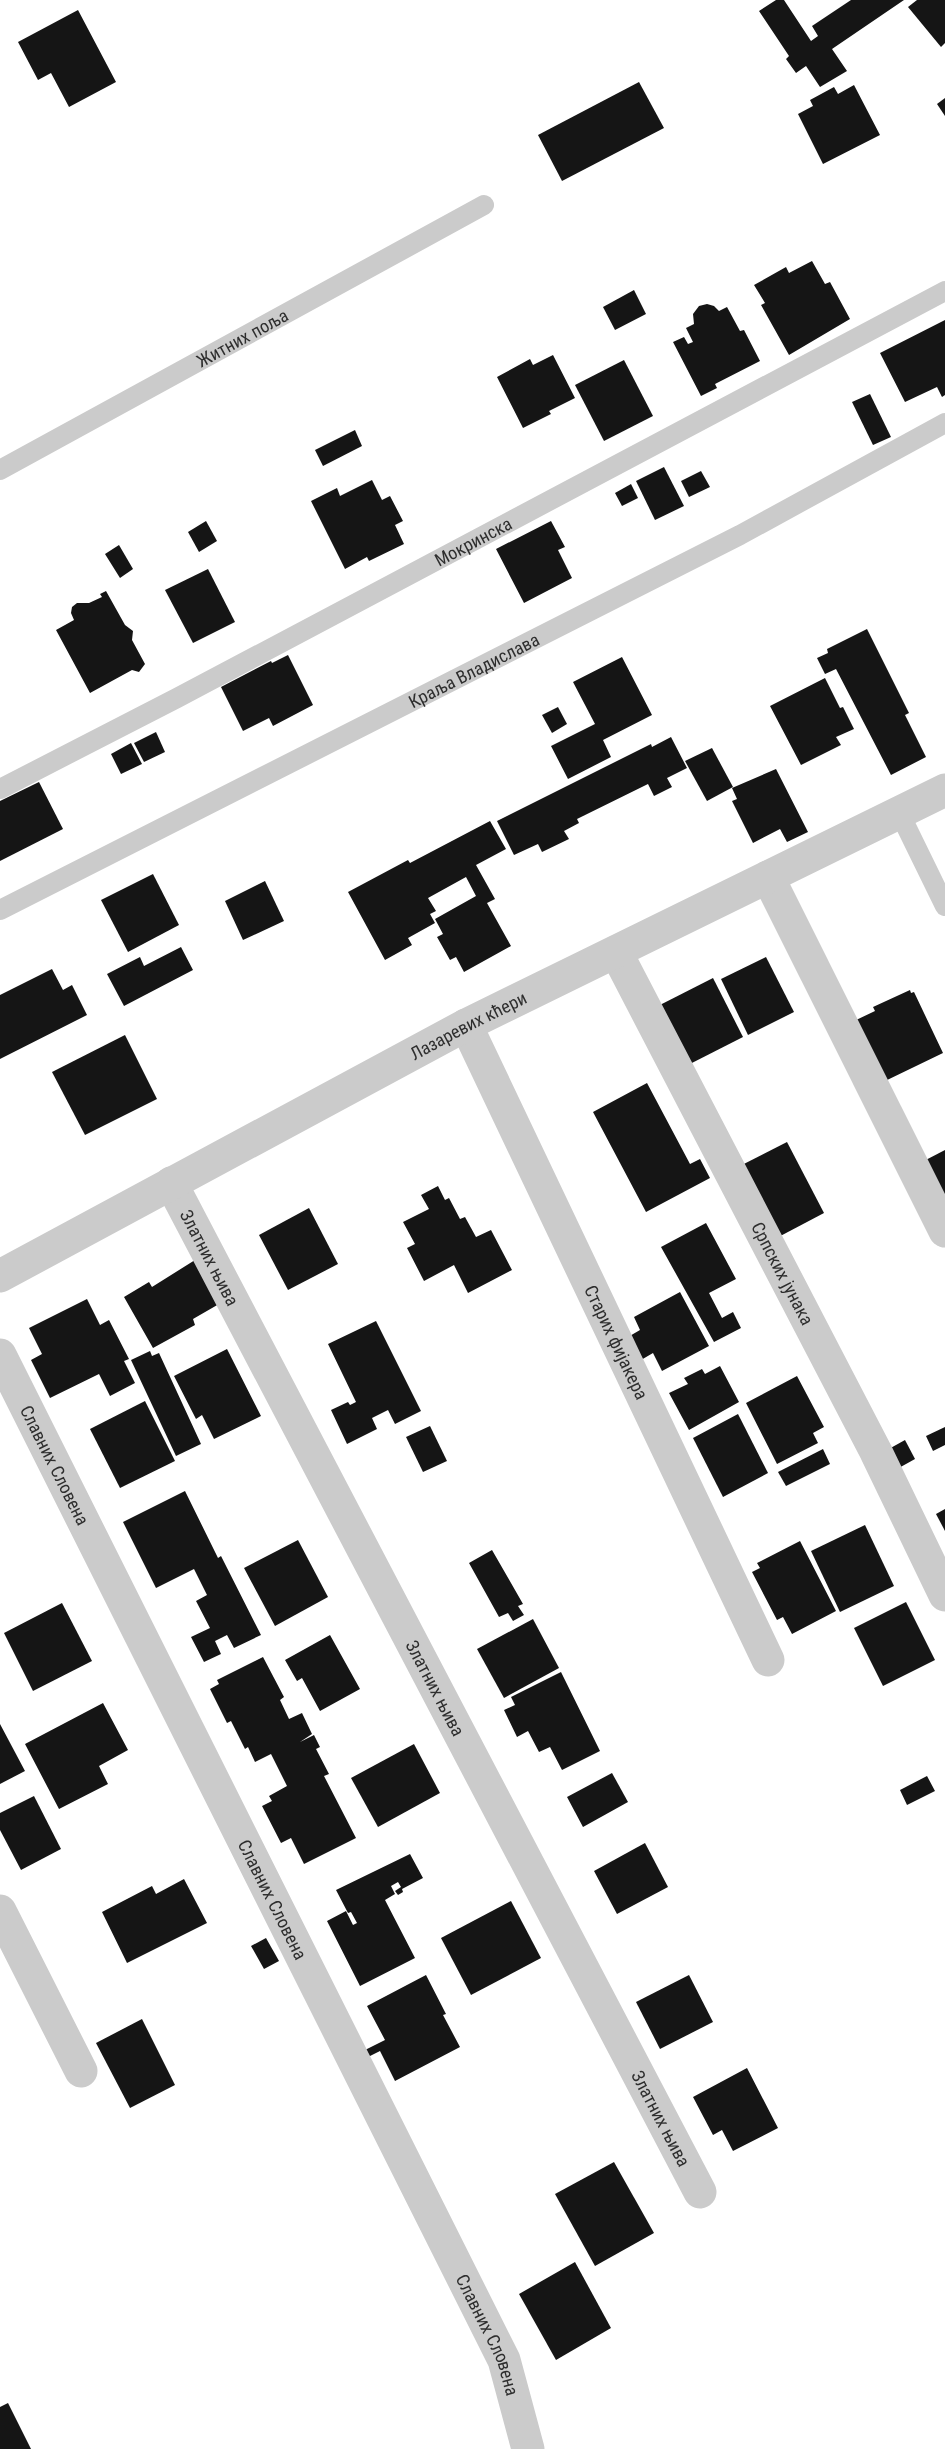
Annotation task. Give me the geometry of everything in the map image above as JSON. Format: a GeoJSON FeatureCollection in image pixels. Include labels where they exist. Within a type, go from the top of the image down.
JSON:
{"type":"FeatureCollection","features":[{"type":"Feature","properties":{"kind":"street","name":"Лазаревих кћери"},"geometry":{"type":"LineString","coordinates":[[0,1276],[466,1025],[945,790]]}},
{"type":"Feature","properties":{"kind":"street"},"geometry":{"type":"LineString","coordinates":[[768,878],[945,1231]]}},
{"type":"Feature","properties":{"kind":"street","name":"Српских јунака"},"geometry":{"type":"LineString","coordinates":[[616,952],[876,1452],[945,1595]]}},
{"type":"Feature","properties":{"kind":"street","name":"Старих фијакера"},"geometry":{"type":"LineString","coordinates":[[466,1025],[768,1660]]}},
{"type":"Feature","properties":{"kind":"street","name":"Златних њива"},"geometry":{"type":"LineString","coordinates":[[171,1183],[700,2192]]}},
{"type":"Feature","properties":{"kind":"street","name":"Славних Словена"},"geometry":{"type":"LineString","coordinates":[[0,1355],[504,2360],[528,2449]]}},
{"type":"Feature","properties":{"kind":"street"},"geometry":{"type":"LineString","coordinates":[[0,1911],[81,2071]]}},
{"type":"Feature","properties":{"kind":"lane","name":"Житних поља"},"geometry":{"type":"LineString","coordinates":[[0,470],[484,206]]}},
{"type":"Feature","properties":{"kind":"lane","name":"Мокринска"},"geometry":{"type":"LineString","coordinates":[[0,789],[188,693],[945,291]]}},
{"type":"Feature","properties":{"kind":"lane","name":"Краља Владислава"},"geometry":{"type":"LineString","coordinates":[[0,910],[740,535],[945,423]]}},
{"type":"Feature","properties":{"kind":"lane"},"geometry":{"type":"LineString","coordinates":[[899,812],[945,906]]}},
{"type":"Feature","properties":{"kind":"building"},"geometry":{"type":"Polygon","coordinates":[[[776,0],[784,0],[811,41],[818,36],[812,26],[851,0],[904,0],[832,49],[847,71],[820,87],[806,66],[796,73],[786,59],[789,56],[759,11],[776,0]]]}},
{"type":"Feature","properties":{"kind":"building"},"geometry":{"type":"Polygon","coordinates":[[[917,0],[945,0],[945,43],[941,47],[908,7],[917,0]]]}},
{"type":"Feature","properties":{"kind":"building"},"geometry":{"type":"Polygon","coordinates":[[[78,10],[116,82],[69,107],[51,73],[38,80],[18,42],[78,10]]]}},
{"type":"Feature","properties":{"kind":"building"},"geometry":{"type":"Polygon","coordinates":[[[639,82],[664,128],[562,181],[538,135],[639,82]]]}},
{"type":"Feature","properties":{"kind":"building"},"geometry":{"type":"Polygon","coordinates":[[[854,85],[880,135],[823,164],[798,114],[813,106],[810,100],[834,87],[838,94],[854,85]]]}},
{"type":"Feature","properties":{"kind":"building"},"geometry":{"type":"Polygon","coordinates":[[[945,98],[945,116],[937,104],[945,98]]]}},
{"type":"Feature","properties":{"kind":"building"},"geometry":{"type":"Polygon","coordinates":[[[812,261],[825,284],[830,282],[850,319],[789,355],[761,305],[765,303],[754,285],[786,267],[789,273],[812,261]]]}},
{"type":"Feature","properties":{"kind":"building"},"geometry":{"type":"Polygon","coordinates":[[[634,290],[646,314],[615,330],[603,307],[634,290]]]}},
{"type":"Feature","properties":{"kind":"building"},"geometry":{"type":"Polygon","coordinates":[[[707,304],[719,311],[727,307],[740,331],[744,330],[760,361],[715,384],[717,388],[701,396],[673,342],[684,337],[688,344],[693,342],[686,328],[694,324],[693,314],[699,306],[707,304]]]}},
{"type":"Feature","properties":{"kind":"building"},"geometry":{"type":"Polygon","coordinates":[[[945,320],[945,395],[942,397],[937,387],[905,402],[880,353],[945,320]]]}},
{"type":"Feature","properties":{"kind":"building"},"geometry":{"type":"Polygon","coordinates":[[[553,355],[575,398],[549,411],[551,414],[523,428],[497,377],[530,359],[533,365],[553,355]]]}},
{"type":"Feature","properties":{"kind":"building"},"geometry":{"type":"Polygon","coordinates":[[[624,360],[653,416],[604,441],[575,385],[624,360]]]}},
{"type":"Feature","properties":{"kind":"building"},"geometry":{"type":"Polygon","coordinates":[[[870,394],[891,437],[873,445],[852,402],[870,394]]]}},
{"type":"Feature","properties":{"kind":"building"},"geometry":{"type":"Polygon","coordinates":[[[355,430],[362,446],[323,466],[315,450],[355,430]]]}},
{"type":"Feature","properties":{"kind":"building"},"geometry":{"type":"Polygon","coordinates":[[[664,467],[684,506],[655,520],[636,481],[664,467]]]}},
{"type":"Feature","properties":{"kind":"building"},"geometry":{"type":"Polygon","coordinates":[[[701,471],[710,487],[689,497],[681,481],[701,471]]]}},
{"type":"Feature","properties":{"kind":"building"},"geometry":{"type":"Polygon","coordinates":[[[372,480],[382,500],[390,496],[403,521],[395,525],[404,544],[369,561],[367,557],[345,569],[311,501],[337,488],[340,496],[372,480]]]}},
{"type":"Feature","properties":{"kind":"building"},"geometry":{"type":"Polygon","coordinates":[[[631,484],[638,498],[622,506],[615,493],[631,484]]]}},
{"type":"Feature","properties":{"kind":"building"},"geometry":{"type":"Polygon","coordinates":[[[206,521],[217,541],[199,552],[188,532],[206,521]]]}},
{"type":"Feature","properties":{"kind":"building"},"geometry":{"type":"Polygon","coordinates":[[[551,521],[565,547],[558,550],[572,578],[524,603],[496,549],[551,521]]]}},
{"type":"Feature","properties":{"kind":"building"},"geometry":{"type":"Polygon","coordinates":[[[119,545],[133,569],[120,578],[105,554],[119,545]]]}},
{"type":"Feature","properties":{"kind":"building"},"geometry":{"type":"Polygon","coordinates":[[[208,569],[235,622],[193,643],[165,590],[208,569]]]}},
{"type":"Feature","properties":{"kind":"building"},"geometry":{"type":"Polygon","coordinates":[[[106,591],[125,625],[133,631],[132,640],[145,664],[139,672],[132,670],[90,693],[56,630],[74,620],[71,613],[72,607],[77,603],[89,603],[102,597],[100,594],[106,591]]]}},
{"type":"Feature","properties":{"kind":"building"},"geometry":{"type":"Polygon","coordinates":[[[867,629],[909,713],[905,715],[926,757],[891,775],[836,669],[825,674],[817,658],[828,653],[827,649],[867,629]]]}},
{"type":"Feature","properties":{"kind":"building"},"geometry":{"type":"Polygon","coordinates":[[[288,655],[313,705],[273,726],[269,718],[243,731],[221,687],[271,661],[272,663],[288,655]]]}},
{"type":"Feature","properties":{"kind":"building"},"geometry":{"type":"Polygon","coordinates":[[[622,657],[652,715],[603,740],[611,757],[568,779],[551,746],[595,724],[573,682],[622,657]]]}},
{"type":"Feature","properties":{"kind":"building"},"geometry":{"type":"Polygon","coordinates":[[[825,678],[854,729],[836,737],[841,745],[801,765],[770,706],[825,678]]]}},
{"type":"Feature","properties":{"kind":"building"},"geometry":{"type":"Polygon","coordinates":[[[558,707],[567,724],[552,733],[542,715],[558,707]]]}},
{"type":"Feature","properties":{"kind":"building"},"geometry":{"type":"Polygon","coordinates":[[[156,732],[165,752],[144,762],[134,743],[156,732]]]}},
{"type":"Feature","properties":{"kind":"building"},"geometry":{"type":"Polygon","coordinates":[[[671,737],[687,768],[667,778],[672,787],[654,796],[648,784],[577,819],[579,823],[564,831],[569,839],[542,852],[538,844],[514,855],[497,821],[651,744],[652,747],[671,737]]]}},
{"type":"Feature","properties":{"kind":"building"},"geometry":{"type":"Polygon","coordinates":[[[131,743],[142,764],[121,774],[111,754],[131,743]]]}},
{"type":"Feature","properties":{"kind":"building"},"geometry":{"type":"Polygon","coordinates":[[[712,748],[733,787],[707,801],[685,761],[712,748]]]}},
{"type":"Feature","properties":{"kind":"building"},"geometry":{"type":"Polygon","coordinates":[[[776,769],[808,832],[787,842],[780,829],[753,843],[732,801],[737,799],[732,788],[776,769]]]}},
{"type":"Feature","properties":{"kind":"building"},"geometry":{"type":"Polygon","coordinates":[[[39,782],[63,829],[0,861],[0,801],[39,782]]]}},
{"type":"Feature","properties":{"kind":"building"},"geometry":{"type":"Polygon","coordinates":[[[490,821],[506,849],[476,865],[495,899],[487,903],[511,946],[464,972],[456,957],[450,960],[437,937],[443,934],[435,919],[476,896],[466,877],[428,898],[436,911],[430,914],[435,923],[408,938],[412,945],[385,960],[348,892],[490,821]]]}},
{"type":"Feature","properties":{"kind":"building"},"geometry":{"type":"Polygon","coordinates":[[[153,874],[179,925],[128,952],[101,900],[153,874]]]}},
{"type":"Feature","properties":{"kind":"building"},"geometry":{"type":"Polygon","coordinates":[[[265,881],[284,921],[243,940],[225,901],[265,881]]]}},
{"type":"Feature","properties":{"kind":"building"},"geometry":{"type":"Polygon","coordinates":[[[181,947],[193,970],[124,1006],[107,974],[140,957],[144,966],[181,947]]]}},
{"type":"Feature","properties":{"kind":"building"},"geometry":{"type":"Polygon","coordinates":[[[766,957],[794,1012],[748,1035],[721,979],[766,957]]]}},
{"type":"Feature","properties":{"kind":"building"},"geometry":{"type":"Polygon","coordinates":[[[52,969],[63,990],[72,985],[87,1015],[0,1059],[0,995],[52,969]]]}},
{"type":"Feature","properties":{"kind":"building"},"geometry":{"type":"Polygon","coordinates":[[[713,978],[743,1037],[684,1067],[654,1008],[713,978]]]}},
{"type":"Feature","properties":{"kind":"building"},"geometry":{"type":"Polygon","coordinates":[[[910,990],[911,993],[914,992],[943,1053],[883,1082],[854,1021],[875,1011],[873,1007],[910,990]]]}},
{"type":"Feature","properties":{"kind":"building"},"geometry":{"type":"Polygon","coordinates":[[[125,1035],[157,1099],[85,1135],[52,1072],[125,1035]]]}},
{"type":"Feature","properties":{"kind":"building"},"geometry":{"type":"Polygon","coordinates":[[[647,1083],[690,1164],[700,1159],[710,1178],[646,1212],[593,1112],[647,1083]]]}},
{"type":"Feature","properties":{"kind":"building"},"geometry":{"type":"Polygon","coordinates":[[[787,1142],[824,1213],[769,1242],[732,1170],[787,1142]]]}},
{"type":"Feature","properties":{"kind":"building"},"geometry":{"type":"Polygon","coordinates":[[[945,1150],[945,1209],[918,1164],[945,1150]]]}},
{"type":"Feature","properties":{"kind":"building"},"geometry":{"type":"Polygon","coordinates":[[[438,1186],[445,1200],[449,1198],[460,1219],[465,1217],[476,1237],[491,1230],[512,1270],[468,1293],[454,1265],[424,1281],[407,1248],[415,1244],[403,1222],[429,1209],[421,1195],[438,1186]]]}},
{"type":"Feature","properties":{"kind":"building"},"geometry":{"type":"Polygon","coordinates":[[[309,1208],[338,1264],[288,1290],[259,1235],[309,1208]]]}},
{"type":"Feature","properties":{"kind":"building"},"geometry":{"type":"Polygon","coordinates":[[[706,1223],[736,1279],[709,1293],[722,1318],[733,1312],[741,1328],[714,1342],[661,1247],[706,1223]]]}},
{"type":"Feature","properties":{"kind":"building"},"geometry":{"type":"Polygon","coordinates":[[[195,1260],[219,1304],[193,1319],[195,1325],[153,1348],[124,1297],[149,1282],[152,1287],[195,1260]]]}},
{"type":"Feature","properties":{"kind":"building"},"geometry":{"type":"Polygon","coordinates":[[[680,1292],[709,1346],[662,1371],[653,1353],[641,1360],[628,1337],[640,1330],[634,1317],[680,1292]]]}},
{"type":"Feature","properties":{"kind":"building"},"geometry":{"type":"Polygon","coordinates":[[[87,1299],[100,1325],[109,1320],[129,1359],[124,1361],[135,1383],[110,1396],[99,1374],[50,1398],[31,1360],[42,1354],[29,1328],[87,1299]]]}},
{"type":"Feature","properties":{"kind":"building"},"geometry":{"type":"Polygon","coordinates":[[[376,1321],[421,1411],[395,1424],[388,1410],[372,1418],[377,1429],[347,1444],[331,1410],[348,1402],[350,1405],[356,1402],[328,1344],[376,1321]]]}},
{"type":"Feature","properties":{"kind":"building"},"geometry":{"type":"Polygon","coordinates":[[[227,1349],[261,1416],[214,1439],[202,1415],[196,1419],[174,1376],[227,1349]]]}},
{"type":"Feature","properties":{"kind":"building"},"geometry":{"type":"Polygon","coordinates":[[[150,1351],[152,1356],[159,1353],[201,1444],[176,1456],[131,1360],[150,1351]]]}},
{"type":"Feature","properties":{"kind":"building"},"geometry":{"type":"Polygon","coordinates":[[[720,1366],[739,1402],[689,1430],[669,1393],[688,1384],[684,1378],[702,1369],[705,1374],[720,1366]]]}},
{"type":"Feature","properties":{"kind":"building"},"geometry":{"type":"Polygon","coordinates":[[[797,1376],[824,1427],[813,1433],[818,1443],[777,1464],[746,1403],[797,1376]]]}},
{"type":"Feature","properties":{"kind":"building"},"geometry":{"type":"Polygon","coordinates":[[[145,1401],[175,1461],[120,1488],[90,1429],[145,1401]]]}},
{"type":"Feature","properties":{"kind":"building"},"geometry":{"type":"Polygon","coordinates":[[[738,1414],[768,1473],[723,1497],[693,1438],[738,1414]]]}},
{"type":"Feature","properties":{"kind":"building"},"geometry":{"type":"Polygon","coordinates":[[[430,1426],[447,1461],[423,1472],[406,1437],[430,1426]]]}},
{"type":"Feature","properties":{"kind":"building"},"geometry":{"type":"Polygon","coordinates":[[[945,1427],[945,1445],[933,1451],[926,1436],[945,1427]]]}},
{"type":"Feature","properties":{"kind":"building"},"geometry":{"type":"Polygon","coordinates":[[[905,1440],[915,1459],[897,1469],[887,1450],[905,1440]]]}},
{"type":"Feature","properties":{"kind":"building"},"geometry":{"type":"Polygon","coordinates":[[[823,1449],[830,1464],[786,1486],[778,1472],[823,1449]]]}},
{"type":"Feature","properties":{"kind":"building"},"geometry":{"type":"Polygon","coordinates":[[[185,1491],[218,1558],[221,1556],[261,1635],[234,1648],[227,1635],[215,1641],[221,1654],[204,1662],[191,1637],[210,1628],[196,1601],[207,1595],[194,1569],[156,1588],[123,1522],[185,1491]]]}},
{"type":"Feature","properties":{"kind":"building"},"geometry":{"type":"Polygon","coordinates":[[[945,1509],[945,1531],[936,1514],[945,1509]]]}},
{"type":"Feature","properties":{"kind":"building"},"geometry":{"type":"Polygon","coordinates":[[[865,1525],[894,1586],[840,1612],[811,1551],[865,1525]]]}},
{"type":"Feature","properties":{"kind":"building"},"geometry":{"type":"Polygon","coordinates":[[[298,1540],[328,1597],[275,1626],[244,1568],[298,1540]]]}},
{"type":"Feature","properties":{"kind":"building"},"geometry":{"type":"Polygon","coordinates":[[[800,1541],[836,1611],[792,1634],[783,1617],[777,1620],[752,1572],[760,1568],[757,1563],[800,1541]]]}},
{"type":"Feature","properties":{"kind":"building"},"geometry":{"type":"Polygon","coordinates":[[[492,1550],[523,1604],[518,1606],[524,1615],[513,1621],[508,1613],[499,1617],[469,1563],[492,1550]]]}},
{"type":"Feature","properties":{"kind":"building"},"geometry":{"type":"Polygon","coordinates":[[[906,1602],[935,1660],[883,1686],[854,1628],[906,1602]]]}},
{"type":"Feature","properties":{"kind":"building"},"geometry":{"type":"Polygon","coordinates":[[[62,1603],[92,1661],[33,1691],[4,1633],[62,1603]]]}},
{"type":"Feature","properties":{"kind":"building"},"geometry":{"type":"Polygon","coordinates":[[[533,1619],[559,1668],[504,1698],[477,1649],[533,1619]]]}},
{"type":"Feature","properties":{"kind":"building"},"geometry":{"type":"Polygon","coordinates":[[[330,1635],[360,1689],[320,1711],[302,1678],[297,1681],[285,1660],[330,1635]]]}},
{"type":"Feature","properties":{"kind":"building"},"geometry":{"type":"Polygon","coordinates":[[[263,1657],[284,1697],[280,1700],[289,1719],[302,1713],[312,1734],[300,1742],[314,1735],[320,1747],[316,1749],[329,1774],[324,1776],[356,1838],[304,1864],[291,1838],[281,1843],[262,1806],[272,1801],[269,1796],[287,1786],[271,1754],[255,1762],[248,1747],[245,1749],[231,1721],[227,1723],[210,1689],[219,1684],[217,1680],[263,1657]]]}},
{"type":"Feature","properties":{"kind":"building"},"geometry":{"type":"Polygon","coordinates":[[[561,1672],[600,1751],[562,1770],[550,1747],[539,1752],[528,1731],[517,1737],[504,1710],[515,1705],[511,1697],[561,1672]]]}},
{"type":"Feature","properties":{"kind":"building"},"geometry":{"type":"Polygon","coordinates":[[[103,1703],[128,1750],[99,1766],[108,1784],[59,1809],[25,1744],[103,1703]]]}},
{"type":"Feature","properties":{"kind":"building"},"geometry":{"type":"Polygon","coordinates":[[[0,1724],[25,1771],[0,1784],[0,1724]]]}},
{"type":"Feature","properties":{"kind":"building"},"geometry":{"type":"Polygon","coordinates":[[[414,1744],[440,1793],[378,1827],[351,1778],[414,1744]]]}},
{"type":"Feature","properties":{"kind":"building"},"geometry":{"type":"Polygon","coordinates":[[[612,1773],[628,1802],[583,1827],[567,1797],[612,1773]]]}},
{"type":"Feature","properties":{"kind":"building"},"geometry":{"type":"Polygon","coordinates":[[[927,1776],[935,1791],[907,1805],[900,1790],[927,1776]]]}},
{"type":"Feature","properties":{"kind":"building"},"geometry":{"type":"Polygon","coordinates":[[[34,1796],[61,1849],[21,1870],[0,1830],[0,1813],[34,1796]]]}},
{"type":"Feature","properties":{"kind":"building"},"geometry":{"type":"Polygon","coordinates":[[[645,1843],[668,1887],[617,1914],[594,1871],[645,1843]]]}},
{"type":"Feature","properties":{"kind":"building"},"geometry":{"type":"Polygon","coordinates":[[[410,1854],[423,1878],[402,1889],[403,1892],[398,1895],[395,1891],[401,1887],[398,1882],[391,1886],[395,1894],[385,1900],[415,1958],[360,1986],[327,1921],[346,1911],[353,1925],[357,1923],[351,1912],[348,1913],[336,1890],[410,1854]]]}},
{"type":"Feature","properties":{"kind":"building"},"geometry":{"type":"Polygon","coordinates":[[[184,1879],[207,1923],[127,1963],[102,1912],[152,1886],[156,1894],[184,1879]]]}},
{"type":"Feature","properties":{"kind":"building"},"geometry":{"type":"Polygon","coordinates":[[[511,1901],[541,1958],[471,1995],[441,1938],[511,1901]]]}},
{"type":"Feature","properties":{"kind":"building"},"geometry":{"type":"Polygon","coordinates":[[[266,1938],[279,1961],[264,1969],[251,1946],[266,1938]]]}},
{"type":"Feature","properties":{"kind":"building"},"geometry":{"type":"Polygon","coordinates":[[[426,1975],[460,2047],[395,2081],[380,2051],[368,2057],[365,2050],[385,2040],[367,2006],[426,1975]]]}},
{"type":"Feature","properties":{"kind":"building"},"geometry":{"type":"Polygon","coordinates":[[[689,1975],[713,2022],[660,2049],[636,2002],[689,1975]]]}},
{"type":"Feature","properties":{"kind":"building"},"geometry":{"type":"Polygon","coordinates":[[[142,2019],[175,2085],[130,2108],[96,2043],[142,2019]]]}},
{"type":"Feature","properties":{"kind":"building"},"geometry":{"type":"Polygon","coordinates":[[[747,2068],[778,2128],[733,2151],[722,2130],[713,2135],[693,2097],[747,2068]]]}},
{"type":"Feature","properties":{"kind":"building"},"geometry":{"type":"Polygon","coordinates":[[[614,2162],[654,2233],[595,2266],[555,2194],[614,2162]]]}},
{"type":"Feature","properties":{"kind":"building"},"geometry":{"type":"Polygon","coordinates":[[[575,2262],[611,2328],[556,2360],[519,2294],[575,2262]]]}},
{"type":"Feature","properties":{"kind":"building"},"geometry":{"type":"Polygon","coordinates":[[[8,2403],[31,2449],[0,2449],[0,2407],[8,2403]]]}}]}
